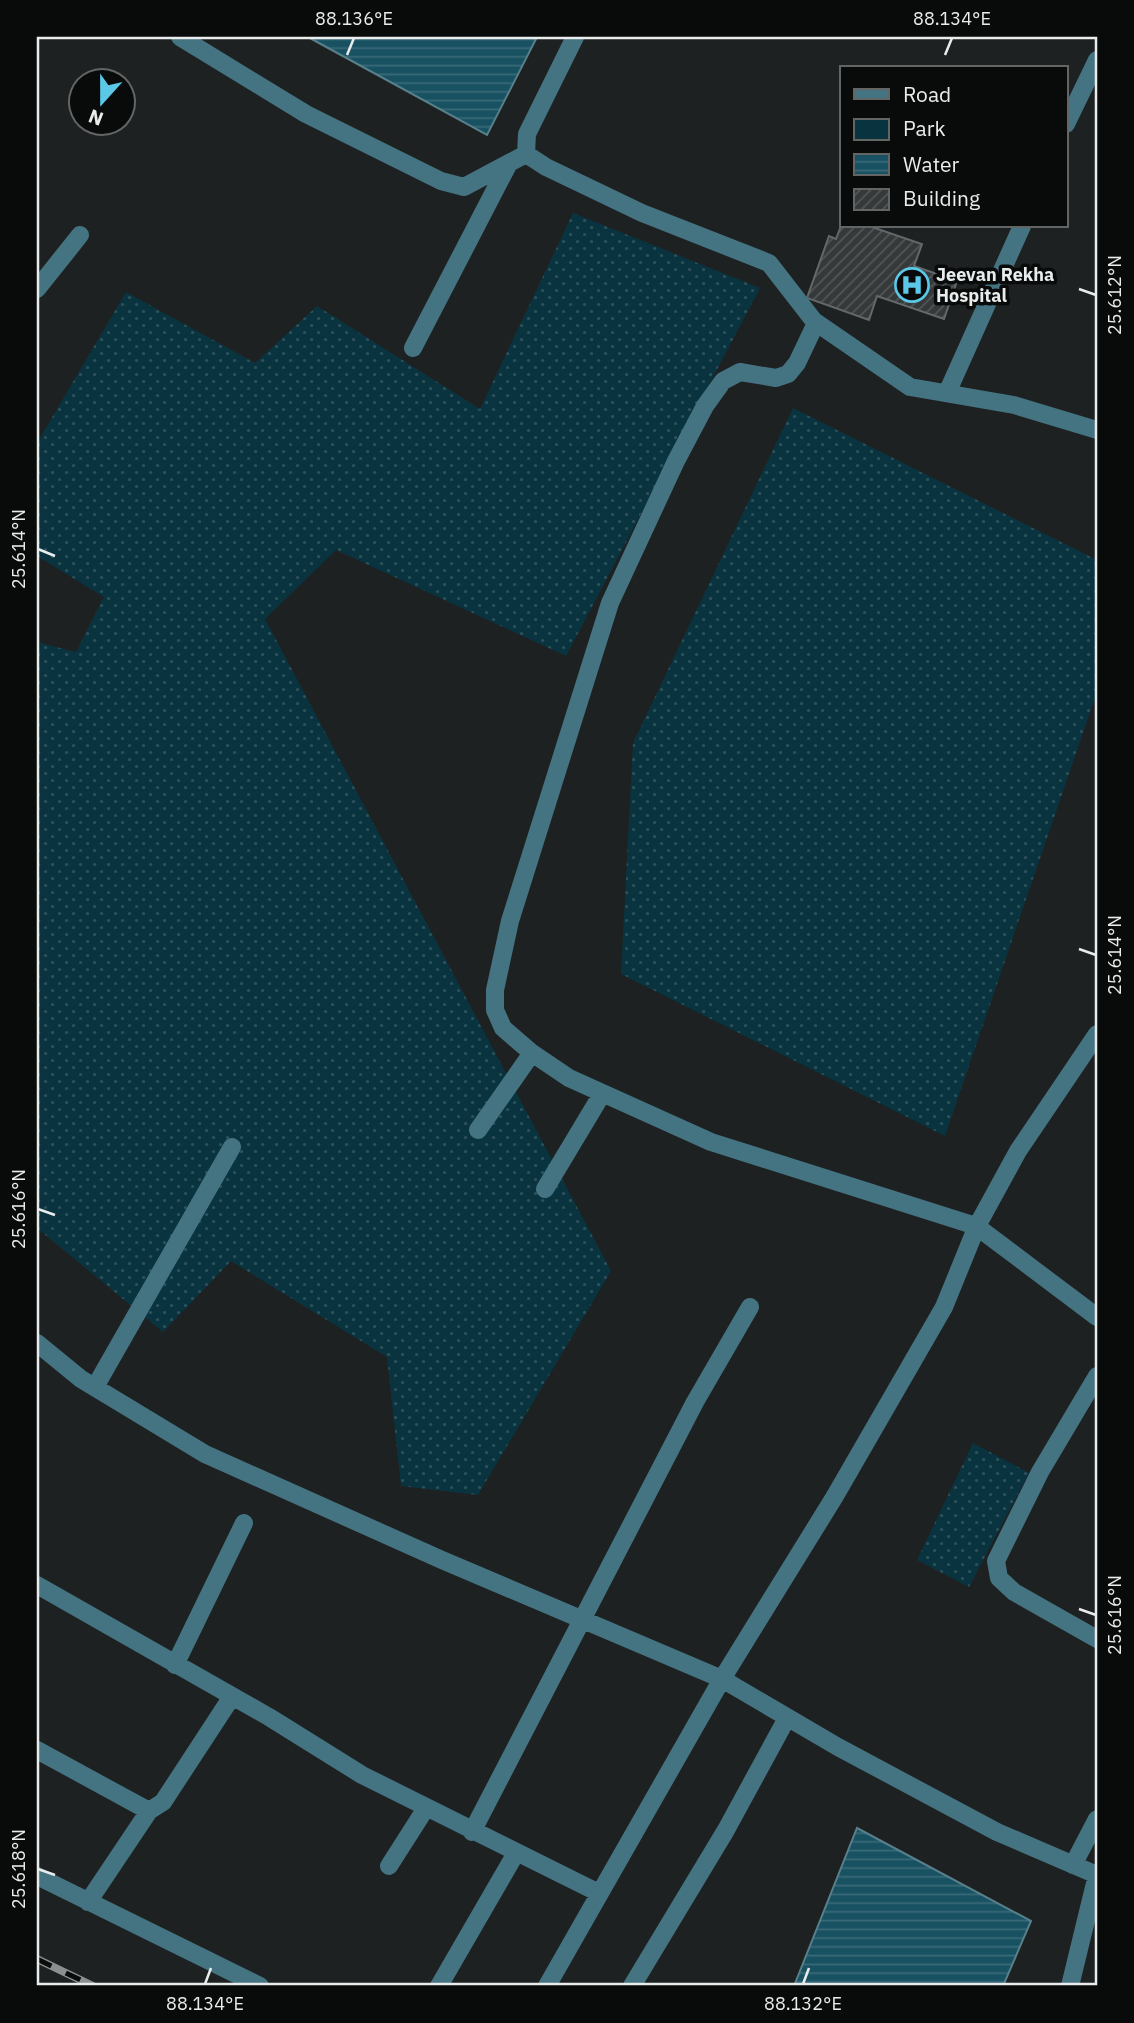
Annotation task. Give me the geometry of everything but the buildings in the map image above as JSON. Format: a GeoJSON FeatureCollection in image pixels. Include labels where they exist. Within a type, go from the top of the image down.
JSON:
{"type":"FeatureCollection","features":[{"type":"Feature","properties":{"kind":"street"},"geometry":{"type":"LineString","coordinates":[[180,37],[306,114],[441,181],[464,187],[526,154]]}},
{"type":"Feature","properties":{"kind":"street"},"geometry":{"type":"LineString","coordinates":[[526,154],[527,134],[575,37]]}},
{"type":"Feature","properties":{"kind":"street"},"geometry":{"type":"LineString","coordinates":[[1068,120],[1097,60]]}},
{"type":"Feature","properties":{"kind":"street"},"geometry":{"type":"LineString","coordinates":[[526,154],[546,167],[642,213],[769,263],[816,323],[910,387],[1014,405],[1097,430]]}},
{"type":"Feature","properties":{"kind":"street"},"geometry":{"type":"LineString","coordinates":[[413,348],[509,163]]}},
{"type":"Feature","properties":{"kind":"street"},"geometry":{"type":"LineString","coordinates":[[947,393],[1021,228]]}},
{"type":"Feature","properties":{"kind":"street"},"geometry":{"type":"LineString","coordinates":[[37,289],[80,235]]}},
{"type":"Feature","properties":{"kind":"street"},"geometry":{"type":"LineString","coordinates":[[816,323],[797,363],[788,374],[776,378],[740,372],[723,382],[676,461],[610,603],[510,921],[495,990],[495,1010],[503,1028],[532,1053],[601,1094],[710,1142],[976,1226],[1097,1317]]}},
{"type":"Feature","properties":{"kind":"street"},"geometry":{"type":"LineString","coordinates":[[547,1986],[722,1679],[835,1496],[944,1307],[976,1226],[1018,1151],[1097,1034]]}},
{"type":"Feature","properties":{"kind":"street"},"geometry":{"type":"LineString","coordinates":[[478,1130],[532,1053]]}},
{"type":"Feature","properties":{"kind":"street"},"geometry":{"type":"LineString","coordinates":[[545,1189],[601,1094]]}},
{"type":"Feature","properties":{"kind":"street"},"geometry":{"type":"LineString","coordinates":[[95,1387],[232,1147]]}},
{"type":"Feature","properties":{"kind":"street"},"geometry":{"type":"LineString","coordinates":[[472,1832],[695,1402],[750,1307]]}},
{"type":"Feature","properties":{"kind":"street"},"geometry":{"type":"LineString","coordinates":[[37,1343],[95,1387],[205,1454],[442,1560],[584,1618],[722,1679],[787,1718],[997,1832],[1097,1875],[1070,1986]]}},
{"type":"Feature","properties":{"kind":"street"},"geometry":{"type":"LineString","coordinates":[[1097,1376],[1040,1472],[996,1561],[999,1578],[1014,1592],[1097,1639]]}},
{"type":"Feature","properties":{"kind":"street"},"geometry":{"type":"LineString","coordinates":[[175,1665],[244,1523]]}},
{"type":"Feature","properties":{"kind":"street"},"geometry":{"type":"LineString","coordinates":[[37,1585],[269,1717],[362,1775],[599,1893]]}},
{"type":"Feature","properties":{"kind":"street"},"geometry":{"type":"LineString","coordinates":[[88,1902],[149,1811],[163,1802],[232,1698]]}},
{"type":"Feature","properties":{"kind":"street"},"geometry":{"type":"LineString","coordinates":[[632,1986],[726,1830],[787,1718]]}},
{"type":"Feature","properties":{"kind":"street"},"geometry":{"type":"LineString","coordinates":[[37,1750],[149,1811]]}},
{"type":"Feature","properties":{"kind":"street"},"geometry":{"type":"LineString","coordinates":[[389,1866],[426,1808]]}},
{"type":"Feature","properties":{"kind":"street"},"geometry":{"type":"LineString","coordinates":[[1073,1865],[1097,1819]]}},
{"type":"Feature","properties":{"kind":"street"},"geometry":{"type":"LineString","coordinates":[[439,1986],[516,1853]]}},
{"type":"Feature","properties":{"kind":"street"},"geometry":{"type":"LineString","coordinates":[[37,1876],[260,1986]]}},
{"type":"Feature","properties":{"kind":"green space"},"geometry":{"type":"Polygon","coordinates":[[[573,213],[760,288],[566,656],[336,550],[265,619],[611,1271],[478,1495],[401,1486],[387,1357],[231,1261],[163,1332],[37,1228],[37,642],[76,652],[104,597],[37,556],[37,443],[126,292],[255,363],[317,306],[480,409],[573,213]]]}},
{"type":"Feature","properties":{"kind":"green space"},"geometry":{"type":"Polygon","coordinates":[[[793,408],[1097,560],[1097,692],[945,1136],[621,974],[633,743],[793,408]]]}},
{"type":"Feature","properties":{"kind":"green space"},"geometry":{"type":"Polygon","coordinates":[[[973,1443],[1029,1473],[969,1587],[917,1560],[973,1443]]]}},
{"type":"Feature","properties":{"kind":"water"},"geometry":{"type":"Polygon","coordinates":[[[308,37],[537,37],[487,135],[308,37]]]}},
{"type":"Feature","properties":{"kind":"water"},"geometry":{"type":"Polygon","coordinates":[[[857,1828],[1031,1921],[1003,1986],[794,1986],[857,1828]]]}},
{"type":"Feature","properties":{"kind":"railway"},"geometry":{"type":"LineString","coordinates":[[37,1959],[93,1986]]}},
{"type":"Feature","properties":{"kind":"place","name":"Jeevan Rekha Hospital"},"geometry":{"type":"Point","coordinates":[912,285]}}]}
